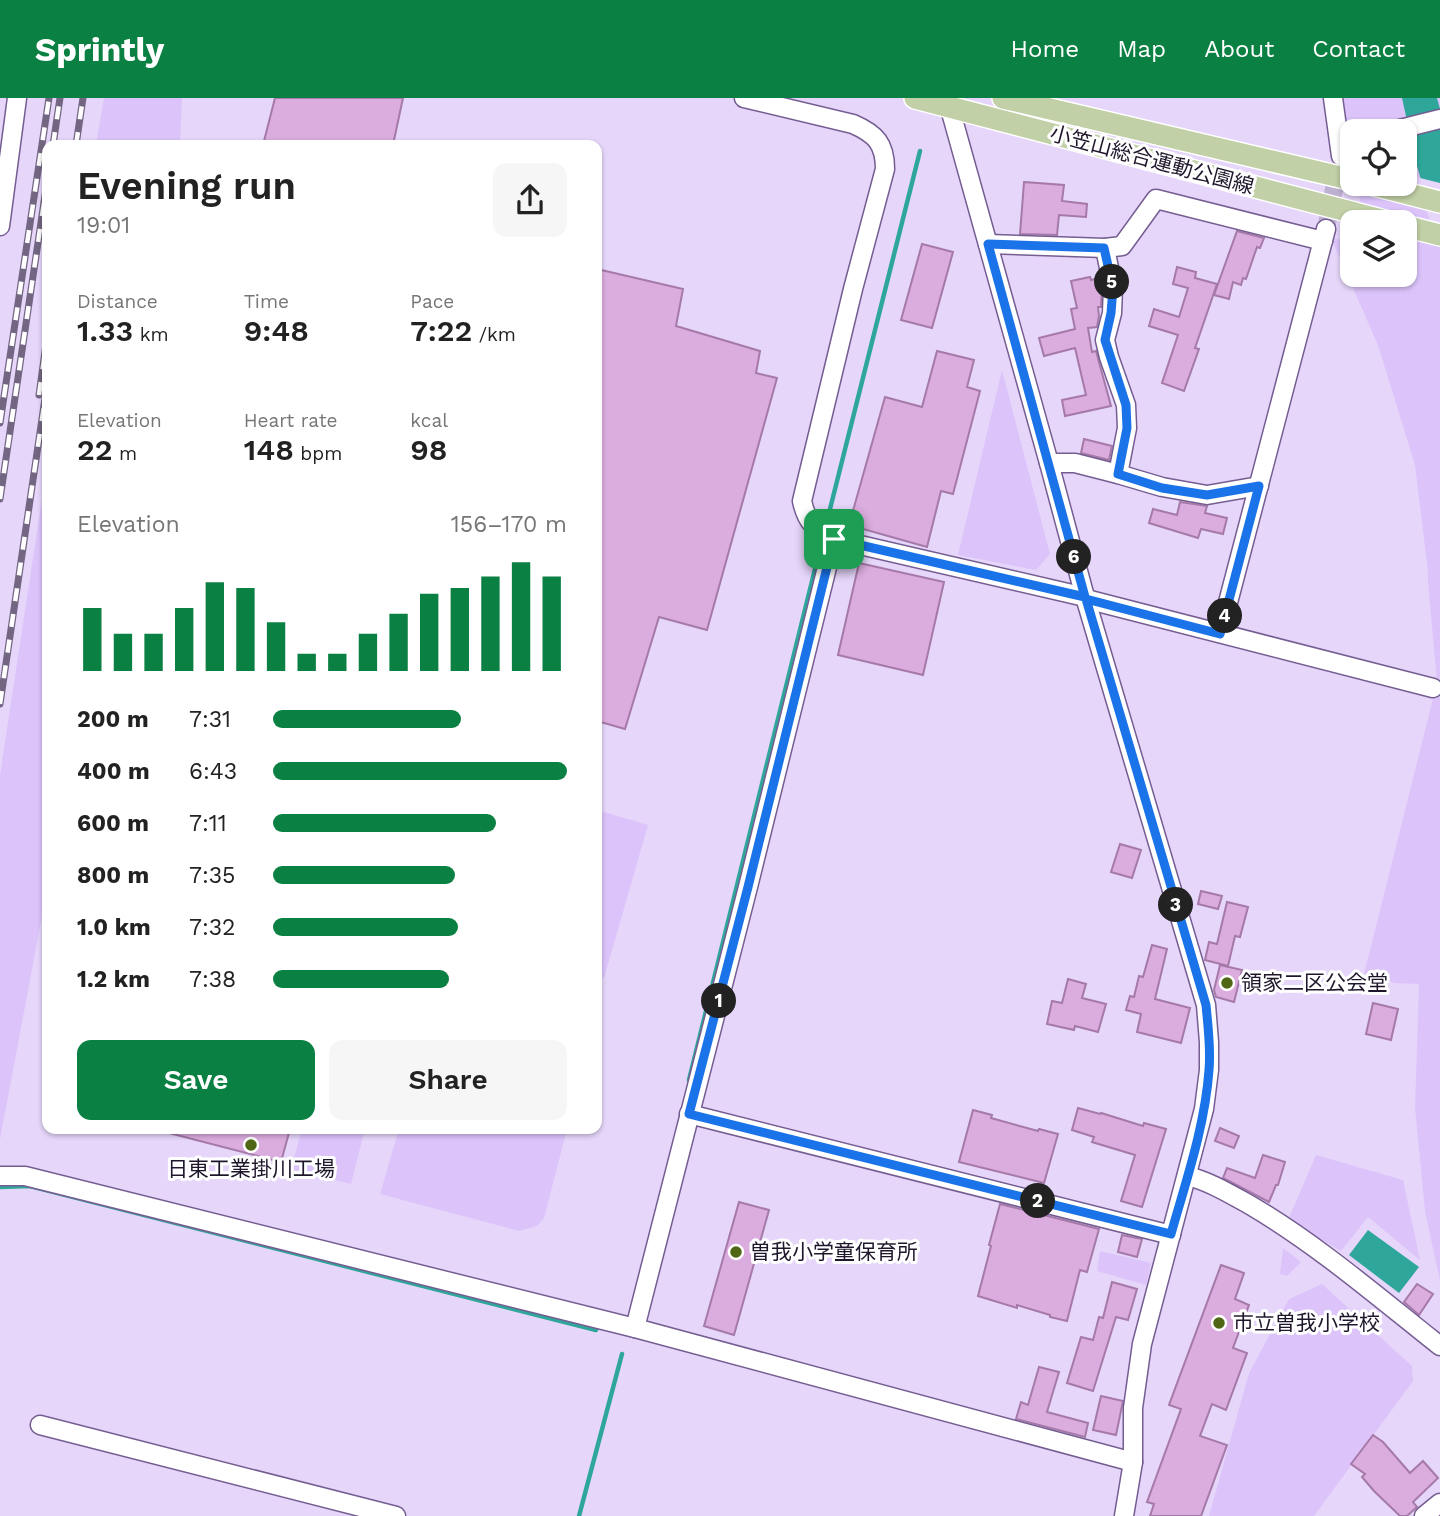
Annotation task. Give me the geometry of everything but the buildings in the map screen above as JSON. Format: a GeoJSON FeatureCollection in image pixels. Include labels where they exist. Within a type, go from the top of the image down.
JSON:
{"type":"FeatureCollection","features":[{"type":"Feature","properties":{"kind":"main road","name":"小笠山総合運動公園線"},"geometry":{"type":"LineString","coordinates":[[915,98],[948,102],[1343,210]]}},
{"type":"Feature","properties":{"kind":"main road","name":"小笠山総合運動公園線"},"geometry":{"type":"LineString","coordinates":[[1003,98],[1340,177]]}},
{"type":"Feature","properties":{"kind":"main road"},"geometry":{"type":"LineString","coordinates":[[1417,196],[1440,202]]}},
{"type":"Feature","properties":{"kind":"main road"},"geometry":{"type":"LineString","coordinates":[[1417,229],[1440,235]]}},
{"type":"Feature","properties":{"kind":"street"},"geometry":{"type":"LineString","coordinates":[[0,226],[18,98]]}},
{"type":"Feature","properties":{"kind":"street"},"geometry":{"type":"LineString","coordinates":[[744,98],[853,124],[867,130],[878,140],[884,155],[885,169],[802,502],[805,517],[816,528],[834,539],[1085,598],[1433,688]]}},
{"type":"Feature","properties":{"kind":"street"},"geometry":{"type":"LineString","coordinates":[[1334,98],[1340,125]]}},
{"type":"Feature","properties":{"kind":"street"},"geometry":{"type":"LineString","coordinates":[[948,102],[1085,598],[1206,1005],[1209,1070],[1204,1109],[1142,1344],[1133,1408],[1133,1462],[1124,1516]]}},
{"type":"Feature","properties":{"kind":"street"},"geometry":{"type":"LineString","coordinates":[[1417,125],[1440,119]]}},
{"type":"Feature","properties":{"kind":"street"},"geometry":{"type":"LineString","coordinates":[[988,244],[1104,248],[1122,246],[1156,199],[1324,235],[1220,634]]}},
{"type":"Feature","properties":{"kind":"street"},"geometry":{"type":"LineString","coordinates":[[1104,248],[1113,288],[1105,340],[1126,405],[1127,428],[1118,474]]}},
{"type":"Feature","properties":{"kind":"street"},"geometry":{"type":"LineString","coordinates":[[1049,463],[1075,463],[1162,488],[1207,495],[1259,486]]}},
{"type":"Feature","properties":{"kind":"street"},"geometry":{"type":"LineString","coordinates":[[635,1328],[834,539]]}},
{"type":"Feature","properties":{"kind":"street"},"geometry":{"type":"LineString","coordinates":[[689,1114],[1171,1234]]}},
{"type":"Feature","properties":{"kind":"street"},"geometry":{"type":"LineString","coordinates":[[0,1177],[25,1176],[635,1328],[1133,1462]]}},
{"type":"Feature","properties":{"kind":"street"},"geometry":{"type":"LineString","coordinates":[[1187,1176],[1231,1195],[1285,1226],[1440,1346]]}},
{"type":"Feature","properties":{"kind":"street"},"geometry":{"type":"LineString","coordinates":[[40,1425],[340,1509],[396,1516]]}},
{"type":"Feature","properties":{"kind":"street"},"geometry":{"type":"LineString","coordinates":[[1424,1516],[1440,1503]]}},
{"type":"Feature","properties":{"kind":"shaded area"},"geometry":{"type":"Polygon","coordinates":[[[104,98],[182,98],[180,140],[97,140],[104,98]]]}},
{"type":"Feature","properties":{"kind":"shaded area"},"geometry":{"type":"Polygon","coordinates":[[[1343,98],[1440,98],[1440,1281],[1425,1211],[1415,1108],[1419,984],[1395,983],[1364,974],[1437,683],[1428,572],[1415,465],[1378,345],[1353,287],[1417,287],[1417,210],[1362,210],[1359,196],[1417,196],[1417,119],[1346,119],[1343,98]]]}},
{"type":"Feature","properties":{"kind":"shaded area"},"geometry":{"type":"Polygon","coordinates":[[[1402,98],[1437,98],[1440,109],[1440,243],[1417,166],[1417,119],[1407,119],[1402,98]]]}},
{"type":"Feature","properties":{"kind":"shaded area"},"geometry":{"type":"Polygon","coordinates":[[[1331,238],[1340,240],[1340,258],[1331,238]]]}},
{"type":"Feature","properties":{"kind":"shaded area"},"geometry":{"type":"Polygon","coordinates":[[[1002,370],[1050,554],[1036,570],[958,555],[1002,370]]]}},
{"type":"Feature","properties":{"kind":"shaded area"},"geometry":{"type":"Polygon","coordinates":[[[42,499],[42,916],[0,1139],[0,775],[42,499]]]}},
{"type":"Feature","properties":{"kind":"shaded area"},"geometry":{"type":"Polygon","coordinates":[[[602,811],[648,825],[602,978],[602,811]]]}},
{"type":"Feature","properties":{"kind":"shaded area"},"geometry":{"type":"Polygon","coordinates":[[[301,1134],[364,1134],[351,1184],[291,1169],[301,1134]]]}},
{"type":"Feature","properties":{"kind":"shaded area"},"geometry":{"type":"Polygon","coordinates":[[[398,1134],[566,1134],[544,1218],[537,1226],[519,1231],[380,1194],[398,1134]]]}},
{"type":"Feature","properties":{"kind":"shaded area"},"geometry":{"type":"Polygon","coordinates":[[[1316,1155],[1403,1180],[1420,1260],[1368,1217],[1341,1251],[1288,1220],[1316,1155]]]}},
{"type":"Feature","properties":{"kind":"shaded area"},"geometry":{"type":"Polygon","coordinates":[[[1368,1230],[1419,1267],[1399,1293],[1349,1255],[1368,1230]]]}},
{"type":"Feature","properties":{"kind":"shaded area"},"geometry":{"type":"Polygon","coordinates":[[[1283,1248],[1301,1262],[1287,1276],[1280,1274],[1283,1248]]]}},
{"type":"Feature","properties":{"kind":"shaded area"},"geometry":{"type":"Polygon","coordinates":[[[1100,1251],[1151,1263],[1146,1285],[1097,1271],[1100,1251]]]}},
{"type":"Feature","properties":{"kind":"shaded area"},"geometry":{"type":"Polygon","coordinates":[[[1322,1284],[1412,1366],[1413,1381],[1314,1516],[1209,1516],[1249,1373],[1289,1299],[1322,1284]]]}},
{"type":"Feature","properties":{"kind":"pier"},"geometry":{"type":"Polygon","coordinates":[[[1417,177],[1440,183],[1440,246],[1437,244],[1417,177]]]}},
{"type":"Feature","properties":{"kind":"waterway"},"geometry":{"type":"LineString","coordinates":[[830,509],[920,151]]}},
{"type":"Feature","properties":{"kind":"waterway"},"geometry":{"type":"LineString","coordinates":[[689,1080],[816,565]]}},
{"type":"Feature","properties":{"kind":"waterway"},"geometry":{"type":"LineString","coordinates":[[0,1187],[30,1186],[596,1330]]}},
{"type":"Feature","properties":{"kind":"waterway"},"geometry":{"type":"LineString","coordinates":[[579,1516],[622,1354]]}},
{"type":"Feature","properties":{"kind":"tunnel"},"geometry":{"type":"LineString","coordinates":[[1326,229],[1339,164]]}},
{"type":"Feature","properties":{"kind":"railway"},"geometry":{"type":"LineString","coordinates":[[43,140],[49,98]]}},
{"type":"Feature","properties":{"kind":"railway"},"geometry":{"type":"LineString","coordinates":[[54,140],[60,98]]}},
{"type":"Feature","properties":{"kind":"railway"},"geometry":{"type":"LineString","coordinates":[[77,140],[83,98]]}},
{"type":"Feature","properties":{"kind":"railway"},"geometry":{"type":"LineString","coordinates":[[0,423],[42,144]]}},
{"type":"Feature","properties":{"kind":"railway"},"geometry":{"type":"LineString","coordinates":[[0,499],[42,216]]}},
{"type":"Feature","properties":{"kind":"railway"},"geometry":{"type":"LineString","coordinates":[[39,395],[42,373]]}},
{"type":"Feature","properties":{"kind":"railway"},"geometry":{"type":"LineString","coordinates":[[0,704],[42,419]]}},
{"type":"Feature","properties":{"kind":"place","name":"領家二区公会堂"},"geometry":{"type":"Point","coordinates":[1227,983]}},
{"type":"Feature","properties":{"kind":"place","name":"日東工業掛川工場"},"geometry":{"type":"Point","coordinates":[251,1145]}},
{"type":"Feature","properties":{"kind":"place","name":"曽我小学童保育所"},"geometry":{"type":"Point","coordinates":[736,1252]}},
{"type":"Feature","properties":{"kind":"place","name":"市立曽我小学校"},"geometry":{"type":"Point","coordinates":[1219,1323]}},
{"type":"Feature","properties":{"kind":"route"},"geometry":{"type":"LineString","coordinates":[[988,244],[1104,248],[1113,288],[1105,340],[1126,405],[1127,428],[1118,474],[1162,488],[1207,495],[1259,486],[1220,634],[1086,599],[1206,1005],[1209,1070],[1204,1109],[1171,1234],[689,1114],[834,539],[1085,597],[988,244]]}}]}
